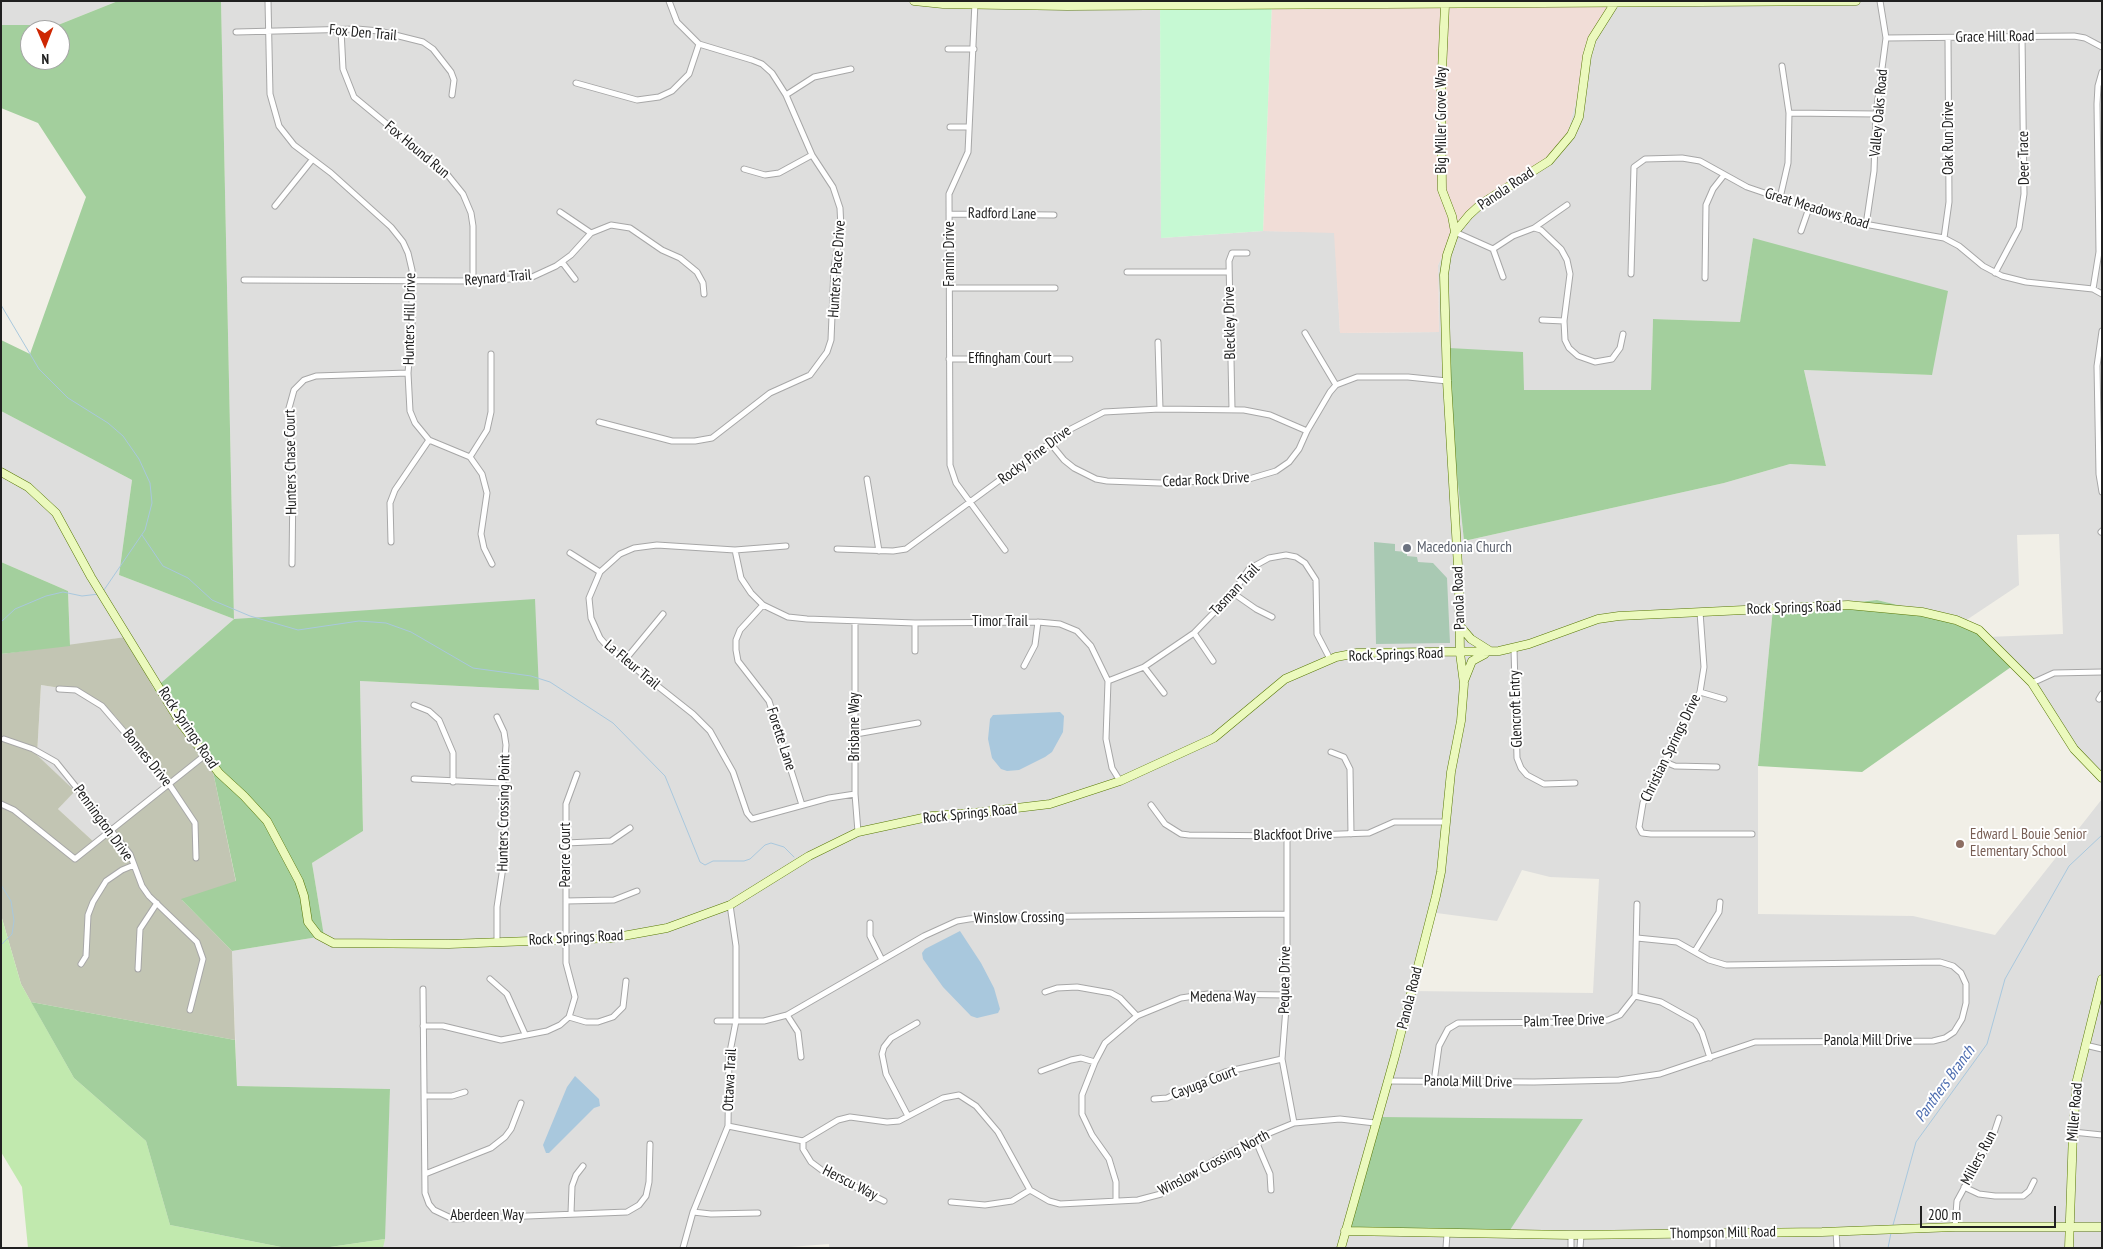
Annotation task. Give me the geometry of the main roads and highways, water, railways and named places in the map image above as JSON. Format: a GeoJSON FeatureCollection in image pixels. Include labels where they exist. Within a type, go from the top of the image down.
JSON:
{"type":"FeatureCollection","features":[{"type":"Feature","properties":{"kind":"water"},"geometry":{"type":"Polygon","coordinates":[[[1060,712],[1064,716],[1063,732],[1052,752],[1045,757],[1019,770],[1007,771],[1001,769],[992,758],[988,739],[990,719],[993,715],[1060,712]]]}},
{"type":"Feature","properties":{"kind":"water"},"geometry":{"type":"Polygon","coordinates":[[[960,931],[981,963],[994,988],[1000,1009],[998,1013],[977,1018],[971,1016],[943,987],[923,959],[922,953],[925,949],[960,931]]]}},
{"type":"Feature","properties":{"kind":"water"},"geometry":{"type":"Polygon","coordinates":[[[575,1076],[599,1099],[600,1106],[594,1108],[549,1153],[546,1153],[543,1145],[567,1087],[575,1076]]]}},
{"type":"Feature","properties":{"kind":"waterway"},"geometry":{"type":"LineString","coordinates":[[1,305],[39,369],[68,398],[108,423],[123,436],[139,459],[150,483],[152,503],[145,530],[104,590]]}},
{"type":"Feature","properties":{"kind":"waterway"},"geometry":{"type":"LineString","coordinates":[[142,535],[163,566],[188,578],[212,600],[250,616],[298,630],[359,621],[386,623],[411,632],[473,668],[531,676],[550,682],[613,723],[665,776],[700,862],[705,865],[713,861],[744,861],[750,859],[765,845],[771,843],[784,847],[794,857]]}},
{"type":"Feature","properties":{"kind":"waterway"},"geometry":{"type":"LineString","coordinates":[[1,622],[15,609],[46,596],[63,592],[82,596],[99,594]]}},
{"type":"Feature","properties":{"kind":"waterway","name":"Panthers Branch"},"geometry":{"type":"LineString","coordinates":[[1893,1225],[1916,1142],[1987,1044],[2005,979],[2069,866],[2102,835]]}},
{"type":"Feature","properties":{"kind":"waterway"},"geometry":{"type":"LineString","coordinates":[[1,885],[11,901],[14,921],[12,934],[1,945]]}},
{"type":"Feature","properties":{"kind":"waterway","name":"Panthers Branch"},"geometry":{"type":"LineString","coordinates":[[1888,1248],[1891,1233]]}},
{"type":"Feature","properties":{"kind":"place","name":"Macedonia Church"},"geometry":{"type":"Point","coordinates":[1407,548]}},
{"type":"Feature","properties":{"kind":"place","name":"Edward L Bouie Senior Elementary School"},"geometry":{"type":"Point","coordinates":[1960,844]}}]}
